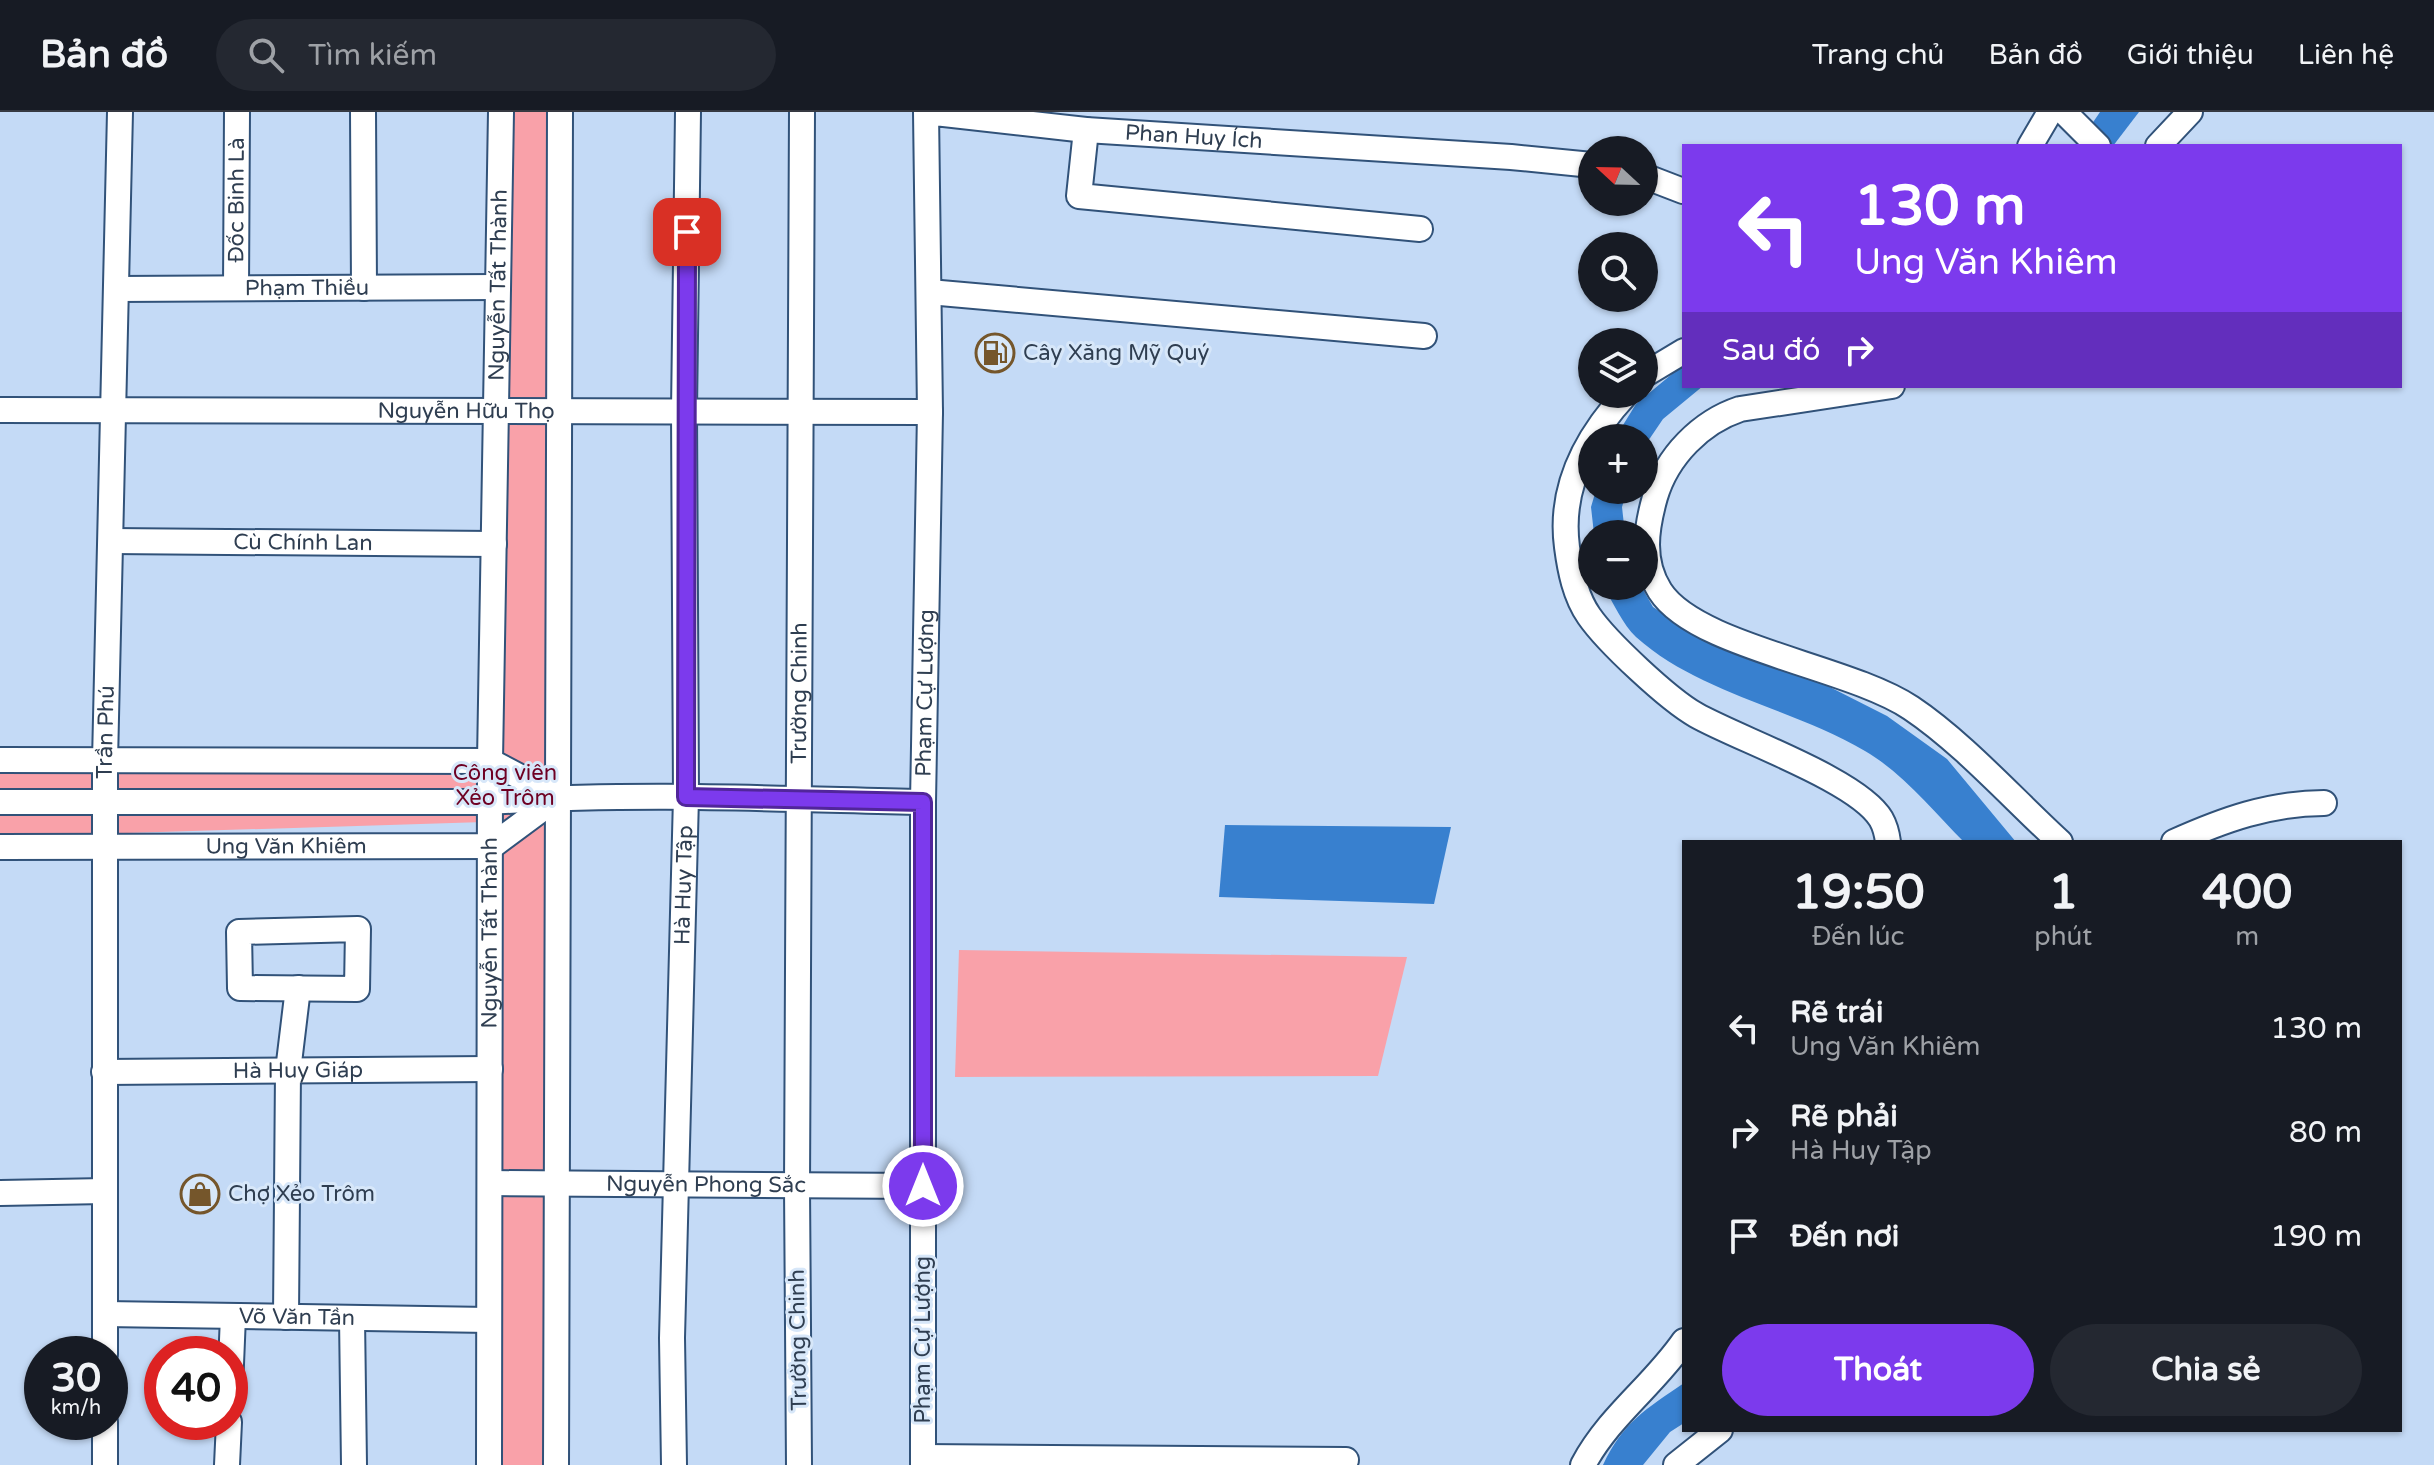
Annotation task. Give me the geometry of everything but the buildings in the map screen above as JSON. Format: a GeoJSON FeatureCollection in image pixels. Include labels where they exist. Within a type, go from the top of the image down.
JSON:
{"type":"FeatureCollection","features":[{"type":"Feature","properties":{"kind":"street","name":"Trần Phú"},"geometry":{"type":"LineString","coordinates":[[105,1336],[104,805],[120,112]]}},
{"type":"Feature","properties":{"kind":"street","name":"Đốc Binh Là"},"geometry":{"type":"LineString","coordinates":[[236,288],[237,112]]}},
{"type":"Feature","properties":{"kind":"street"},"geometry":{"type":"LineString","coordinates":[[363,112],[364,288]]}},
{"type":"Feature","properties":{"kind":"street","name":"Nguyễn Tất Thành"},"geometry":{"type":"LineString","coordinates":[[489,1465],[490,761],[501,112]]}},
{"type":"Feature","properties":{"kind":"street"},"geometry":{"type":"LineString","coordinates":[[556,1465],[560,112]]}},
{"type":"Feature","properties":{"kind":"street","name":"Hà Huy Tập"},"geometry":{"type":"LineString","coordinates":[[674,1465],[672,1338],[686,797],[684,411],[688,112]]}},
{"type":"Feature","properties":{"kind":"street","name":"Trường Chinh"},"geometry":{"type":"LineString","coordinates":[[799,1465],[797,1187],[802,112]]}},
{"type":"Feature","properties":{"kind":"street","name":"Phan Huy Ích"},"geometry":{"type":"LineString","coordinates":[[926,112],[1086,130],[1578,164]]}},
{"type":"Feature","properties":{"kind":"street","name":"Phạm Cự Lượng"},"geometry":{"type":"LineString","coordinates":[[923,1461],[923,802],[930,412],[926,112]]}},
{"type":"Feature","properties":{"kind":"street"},"geometry":{"type":"LineString","coordinates":[[2031,144],[2050,112]]}},
{"type":"Feature","properties":{"kind":"street"},"geometry":{"type":"LineString","coordinates":[[2064,112],[2096,144]]}},
{"type":"Feature","properties":{"kind":"street"},"geometry":{"type":"LineString","coordinates":[[2160,144],[2190,112]]}},
{"type":"Feature","properties":{"kind":"street"},"geometry":{"type":"LineString","coordinates":[[1086,130],[1079,196],[1420,229]]}},
{"type":"Feature","properties":{"kind":"street"},"geometry":{"type":"LineString","coordinates":[[1658,181],[1682,191]]}},
{"type":"Feature","properties":{"kind":"street","name":"Phạm Thiều"},"geometry":{"type":"LineString","coordinates":[[117,289],[498,287]]}},
{"type":"Feature","properties":{"kind":"street"},"geometry":{"type":"LineString","coordinates":[[929,292],[1424,336]]}},
{"type":"Feature","properties":{"kind":"street"},"geometry":{"type":"LineString","coordinates":[[1658,367],[1682,352]]}},
{"type":"Feature","properties":{"kind":"street"},"geometry":{"type":"LineString","coordinates":[[1879,388],[1740,409],[1720,415],[1694,434],[1669,465],[1657,491],[1646,530],[1652,574],[1673,606],[1708,629],[1860,682],[1912,709],[2058,840]]}},
{"type":"Feature","properties":{"kind":"street"},"geometry":{"type":"LineString","coordinates":[[1612,408],[1598,423],[1576,465],[1564,525],[1570,575],[1588,615],[1667,695],[1696,715],[1838,783],[1877,813],[1887,840]]}},
{"type":"Feature","properties":{"kind":"street","name":"Nguyễn Hữu Thọ"},"geometry":{"type":"LineString","coordinates":[[0,410],[930,412]]}},
{"type":"Feature","properties":{"kind":"street","name":"Cù Chính Lan"},"geometry":{"type":"LineString","coordinates":[[111,541],[494,544]]}},
{"type":"Feature","properties":{"kind":"street","name":"Ung Văn Khiêm"},"geometry":{"type":"LineString","coordinates":[[0,760],[490,761],[558,797]]}},
{"type":"Feature","properties":{"kind":"street"},"geometry":{"type":"LineString","coordinates":[[492,846],[558,797]]}},
{"type":"Feature","properties":{"kind":"street","name":"Ung Văn Khiêm"},"geometry":{"type":"LineString","coordinates":[[0,802],[104,805],[686,797],[923,802]]}},
{"type":"Feature","properties":{"kind":"street"},"geometry":{"type":"LineString","coordinates":[[2179,840],[2247,813],[2293,803],[2324,803]]}},
{"type":"Feature","properties":{"kind":"street","name":"Ung Văn Khiêm"},"geometry":{"type":"LineString","coordinates":[[0,847],[492,846]]}},
{"type":"Feature","properties":{"kind":"street"},"geometry":{"type":"LineString","coordinates":[[358,929],[357,989],[298,988],[240,988],[239,932],[358,929]]}},
{"type":"Feature","properties":{"kind":"street"},"geometry":{"type":"LineString","coordinates":[[286,1317],[288,1071],[298,988]]}},
{"type":"Feature","properties":{"kind":"street","name":"Hà Huy Giáp"},"geometry":{"type":"LineString","coordinates":[[104,1072],[490,1069]]}},
{"type":"Feature","properties":{"kind":"street","name":"Nguyễn Phong Sắc"},"geometry":{"type":"LineString","coordinates":[[490,1183],[556,1181],[797,1187],[923,1186]]}},
{"type":"Feature","properties":{"kind":"street"},"geometry":{"type":"LineString","coordinates":[[0,1193],[105,1191]]}},
{"type":"Feature","properties":{"kind":"street","name":"Võ Văn Tần"},"geometry":{"type":"LineString","coordinates":[[105,1314],[489,1320]]}},
{"type":"Feature","properties":{"kind":"street"},"geometry":{"type":"LineString","coordinates":[[232,1336],[233,1316]]}},
{"type":"Feature","properties":{"kind":"street"},"geometry":{"type":"LineString","coordinates":[[352,1318],[354,1465]]}},
{"type":"Feature","properties":{"kind":"street"},"geometry":{"type":"LineString","coordinates":[[1583,1465],[1597,1439],[1669,1362],[1682,1344]]}},
{"type":"Feature","properties":{"kind":"street"},"geometry":{"type":"LineString","coordinates":[[1676,1465],[1717,1432]]}},
{"type":"Feature","properties":{"kind":"street"},"geometry":{"type":"LineString","coordinates":[[105,1440],[105,1465]]}},
{"type":"Feature","properties":{"kind":"street"},"geometry":{"type":"LineString","coordinates":[[227,1465],[228,1440]]}},
{"type":"Feature","properties":{"kind":"street"},"geometry":{"type":"LineString","coordinates":[[923,1461],[1346,1460]]}},
{"type":"Feature","properties":{"kind":"green space","name":"Công viên Xẻo Trôm"},"geometry":{"type":"Polygon","coordinates":[[[487,112],[549,112],[543,1465],[481,1465],[484,822],[0,837],[0,773],[484,750],[487,112]]]}},
{"type":"Feature","properties":{"kind":"green space"},"geometry":{"type":"Polygon","coordinates":[[[959,950],[1407,957],[1378,1076],[955,1077],[959,950]]]}},
{"type":"Feature","properties":{"kind":"water"},"geometry":{"type":"Polygon","coordinates":[[[2100,112],[2139,112],[2115,144],[2078,144],[2100,112]]]}},
{"type":"Feature","properties":{"kind":"water"},"geometry":{"type":"Polygon","coordinates":[[[1682,366],[1682,388],[1701,388],[1658,426],[1624,424],[1634,408],[1658,408],[1658,386],[1682,366]]]}},
{"type":"Feature","properties":{"kind":"water"},"geometry":{"type":"Polygon","coordinates":[[[1592,504],[1623,504],[1623,520],[1592,520],[1592,504]]]}},
{"type":"Feature","properties":{"kind":"water"},"geometry":{"type":"Polygon","coordinates":[[[1611,600],[1649,600],[1653,607],[1710,644],[1810,677],[1887,716],[1947,759],[2014,840],[1962,840],[1905,781],[1865,751],[1808,723],[1689,673],[1631,632],[1611,600]]]}},
{"type":"Feature","properties":{"kind":"water"},"geometry":{"type":"Polygon","coordinates":[[[1225,825],[1451,827],[1434,904],[1219,897],[1225,825]]]}},
{"type":"Feature","properties":{"kind":"water"},"geometry":{"type":"Polygon","coordinates":[[[1682,1384],[1682,1424],[1670,1432],[1643,1465],[1603,1465],[1627,1427],[1682,1384]]]}},
{"type":"Feature","properties":{"kind":"place","name":"Cây Xăng Mỹ Quý"},"geometry":{"type":"Point","coordinates":[995,353]}},
{"type":"Feature","properties":{"kind":"place","name":"Chợ Xẻo Trôm"},"geometry":{"type":"Point","coordinates":[200,1194]}},
{"type":"Feature","properties":{"kind":"route"},"geometry":{"type":"LineString","coordinates":[[687,232],[684,411],[686,797],[923,802],[923,1186]]}}]}
